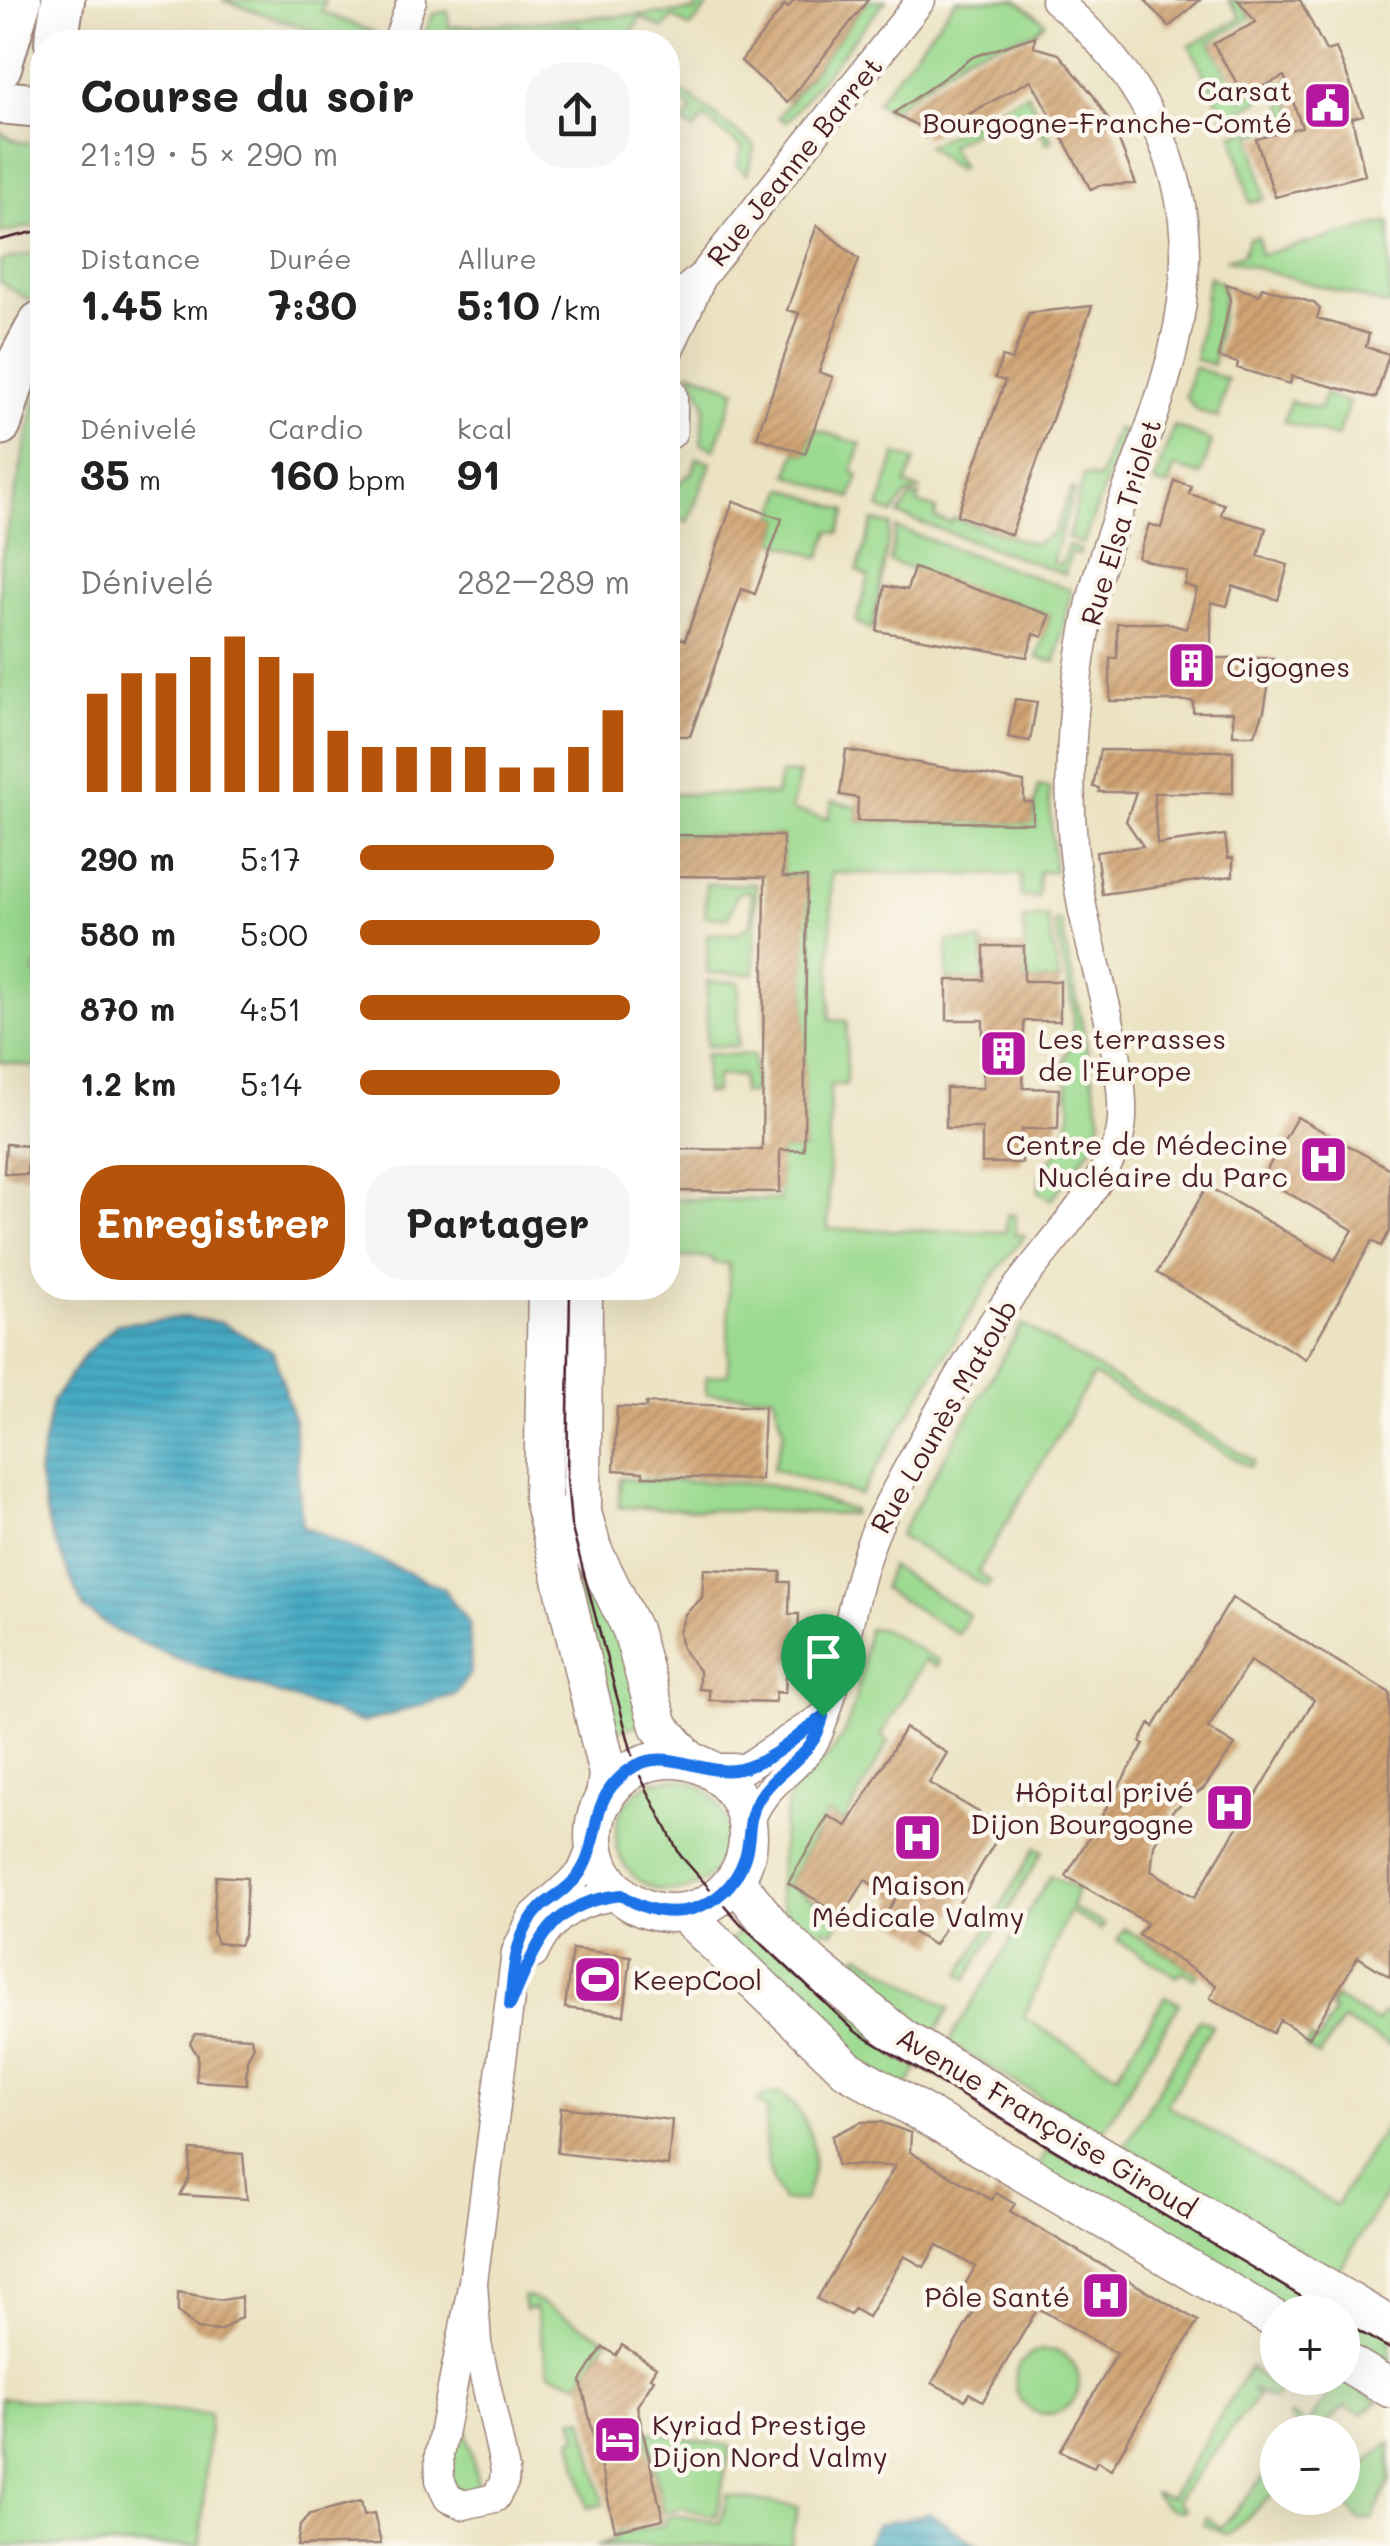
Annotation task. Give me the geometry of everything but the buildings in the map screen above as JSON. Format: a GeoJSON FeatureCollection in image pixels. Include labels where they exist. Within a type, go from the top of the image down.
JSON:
{"type":"FeatureCollection","features":[{"type":"Feature","properties":{"kind":"main road"},"geometry":{"type":"LineString","coordinates":[[0,67],[20,0]]}},
{"type":"Feature","properties":{"kind":"main road"},"geometry":{"type":"LineString","coordinates":[[58,30],[62,0]]}},
{"type":"Feature","properties":{"kind":"main road"},"geometry":{"type":"LineString","coordinates":[[0,102],[30,105]]}},
{"type":"Feature","properties":{"kind":"main road"},"geometry":{"type":"LineString","coordinates":[[0,424],[27,323]]}},
{"type":"Feature","properties":{"kind":"street"},"geometry":{"type":"LineString","coordinates":[[401,30],[412,0]]}},
{"type":"Feature","properties":{"kind":"street","name":"Rue Jeanne Barret"},"geometry":{"type":"LineString","coordinates":[[680,295],[703,275],[922,0]]}},
{"type":"Feature","properties":{"kind":"street","name":"Rue Elsa Triolet"},"geometry":{"type":"LineString","coordinates":[[1055,0],[1113,56],[1142,101],[1172,171],[1184,237],[1184,289],[1178,338],[1093,592],[1074,712],[1074,853],[1124,1114],[1118,1143]]}},
{"type":"Feature","properties":{"kind":"street","name":"Rue Jeanne Barret"},"geometry":{"type":"LineString","coordinates":[[680,326],[703,275]]}},
{"type":"Feature","properties":{"kind":"street","name":"Rue Lounès Matoub"},"geometry":{"type":"LineString","coordinates":[[748,1828],[766,1790],[815,1742],[836,1686],[863,1563],[880,1519],[1008,1300],[1098,1179],[1118,1143]]}},
{"type":"Feature","properties":{"kind":"street"},"geometry":{"type":"LineString","coordinates":[[473,2282],[478,2343],[505,2470],[504,2482],[494,2498],[464,2506],[448,2498],[438,2467],[473,2282],[520,1937],[538,1910],[580,1873],[595,1839],[608,1774],[543,1498],[547,1300]]}},
{"type":"Feature","properties":{"kind":"street"},"geometry":{"type":"LineString","coordinates":[[583,1300],[582,1512],[593,1551],[632,1630],[659,1726],[698,1764],[734,1790],[748,1828],[745,1858],[734,1880],[721,1895],[684,1913],[645,1908],[622,1895],[605,1874],[595,1839]]}},
{"type":"Feature","properties":{"kind":"street"},"geometry":{"type":"LineString","coordinates":[[604,1798],[629,1771],[648,1762],[744,1768],[782,1748],[823,1716]]}},
{"type":"Feature","properties":{"kind":"street","name":"Avenue Françoise Giroud"},"geometry":{"type":"LineString","coordinates":[[734,1880],[773,1928],[812,1965],[903,2039],[1390,2326]]}},
{"type":"Feature","properties":{"kind":"street"},"geometry":{"type":"LineString","coordinates":[[510,2005],[552,1923],[583,1902],[622,1895]]}},
{"type":"Feature","properties":{"kind":"street","name":"Avenue Françoise Giroud"},"geometry":{"type":"LineString","coordinates":[[684,1913],[847,2068],[1260,2310]]}},
{"type":"Feature","properties":{"kind":"street"},"geometry":{"type":"LineString","coordinates":[[1360,2370],[1390,2388]]}},
{"type":"Feature","properties":{"kind":"green space"},"geometry":{"type":"Polygon","coordinates":[[[222,0],[325,0],[322,12],[368,30],[311,30],[222,0]]]}},
{"type":"Feature","properties":{"kind":"green space"},"geometry":{"type":"Polygon","coordinates":[[[697,0],[713,0],[690,28],[673,17],[663,29],[641,17],[633,30],[580,30],[580,26],[426,30],[433,14],[448,11],[449,27],[696,11],[697,0]]]}},
{"type":"Feature","properties":{"kind":"green space"},"geometry":{"type":"Polygon","coordinates":[[[868,0],[886,0],[786,122],[778,117],[868,0]]]}},
{"type":"Feature","properties":{"kind":"green space"},"geometry":{"type":"Polygon","coordinates":[[[956,0],[1017,0],[1045,22],[1035,32],[967,54],[888,112],[876,102],[956,0]]]}},
{"type":"Feature","properties":{"kind":"green space"},"geometry":{"type":"Polygon","coordinates":[[[1229,0],[1237,0],[1251,18],[1210,42],[1240,99],[1282,81],[1298,122],[1252,135],[1265,199],[1250,203],[1233,134],[1289,120],[1277,91],[1226,118],[1221,109],[1190,46],[1241,18],[1229,0]]]}},
{"type":"Feature","properties":{"kind":"green space"},"geometry":{"type":"Polygon","coordinates":[[[680,89],[755,146],[747,174],[737,166],[742,148],[704,118],[694,131],[683,123],[692,110],[680,100],[680,89]]]}},
{"type":"Feature","properties":{"kind":"green space"},"geometry":{"type":"Polygon","coordinates":[[[1027,93],[1052,140],[1047,143],[1034,119],[1018,127],[1009,112],[949,145],[962,168],[957,170],[927,146],[1027,93]]]}},
{"type":"Feature","properties":{"kind":"green space"},"geometry":{"type":"Polygon","coordinates":[[[0,131],[30,143],[30,227],[0,233],[0,131]]]}},
{"type":"Feature","properties":{"kind":"green space"},"geometry":{"type":"Polygon","coordinates":[[[1390,222],[1390,306],[1225,259],[1243,255],[1249,238],[1258,237],[1260,255],[1390,222]]]}},
{"type":"Feature","properties":{"kind":"green space"},"geometry":{"type":"Polygon","coordinates":[[[30,254],[30,300],[0,282],[0,261],[30,254]]]}},
{"type":"Feature","properties":{"kind":"green space"},"geometry":{"type":"Polygon","coordinates":[[[1209,276],[1222,284],[1224,295],[1213,365],[1195,359],[1209,276]]]}},
{"type":"Feature","properties":{"kind":"green space"},"geometry":{"type":"Polygon","coordinates":[[[1194,367],[1227,379],[1218,418],[1196,410],[1185,396],[1194,367]]]}},
{"type":"Feature","properties":{"kind":"green space"},"geometry":{"type":"Polygon","coordinates":[[[690,371],[736,389],[715,449],[701,444],[705,403],[690,371]]]}},
{"type":"Feature","properties":{"kind":"green space"},"geometry":{"type":"Polygon","coordinates":[[[1325,394],[1349,403],[1337,437],[1284,422],[1290,401],[1320,409],[1325,394]]]}},
{"type":"Feature","properties":{"kind":"green space"},"geometry":{"type":"Polygon","coordinates":[[[30,425],[30,1066],[0,1062],[0,564],[30,425]]]}},
{"type":"Feature","properties":{"kind":"green space"},"geometry":{"type":"Polygon","coordinates":[[[1174,426],[1212,441],[1201,475],[1174,467],[1168,487],[1154,483],[1174,426]]]}},
{"type":"Feature","properties":{"kind":"green space"},"geometry":{"type":"Polygon","coordinates":[[[1116,428],[1125,432],[1083,544],[1068,538],[1084,475],[1099,479],[1116,428]]]}},
{"type":"Feature","properties":{"kind":"green space"},"geometry":{"type":"Polygon","coordinates":[[[814,429],[861,444],[852,472],[859,475],[851,498],[788,475],[796,451],[805,454],[814,429]]]}},
{"type":"Feature","properties":{"kind":"green space"},"geometry":{"type":"Polygon","coordinates":[[[896,454],[915,460],[906,485],[920,490],[905,496],[893,514],[879,508],[896,454]]]}},
{"type":"Feature","properties":{"kind":"green space"},"geometry":{"type":"Polygon","coordinates":[[[697,458],[711,463],[688,522],[680,519],[680,482],[693,471],[697,458]]]}},
{"type":"Feature","properties":{"kind":"green space"},"geometry":{"type":"Polygon","coordinates":[[[784,488],[847,511],[839,533],[830,531],[820,558],[774,541],[782,519],[775,516],[784,488]]]}},
{"type":"Feature","properties":{"kind":"green space"},"geometry":{"type":"Polygon","coordinates":[[[1071,489],[1075,490],[1052,562],[1061,565],[1068,545],[1081,550],[1080,555],[1071,553],[1065,574],[899,515],[911,497],[920,496],[917,503],[936,509],[935,518],[951,523],[953,518],[1034,544],[1054,533],[1071,489]]]}},
{"type":"Feature","properties":{"kind":"green space"},"geometry":{"type":"Polygon","coordinates":[[[873,521],[891,525],[872,630],[856,622],[869,577],[857,571],[873,521]]]}},
{"type":"Feature","properties":{"kind":"green space"},"geometry":{"type":"Polygon","coordinates":[[[896,528],[1071,590],[1056,662],[1037,658],[1050,615],[890,562],[896,528]]]}},
{"type":"Feature","properties":{"kind":"green space"},"geometry":{"type":"Polygon","coordinates":[[[780,774],[800,774],[791,810],[828,819],[832,801],[857,807],[858,821],[1032,823],[1038,786],[1049,788],[1054,872],[1039,872],[1038,897],[1021,897],[1021,875],[832,873],[830,1020],[847,1021],[846,1085],[830,1085],[828,1229],[1006,1232],[1007,1215],[1016,1215],[1015,1235],[1025,1235],[990,1281],[860,1495],[773,1469],[784,1430],[773,1395],[706,1394],[706,1377],[728,1374],[729,1264],[714,1263],[712,1258],[680,1257],[680,1199],[779,1200],[780,1150],[804,1150],[806,877],[783,877],[782,836],[680,835],[680,794],[776,795],[780,774]]]}},
{"type":"Feature","properties":{"kind":"green space"},"geometry":{"type":"Polygon","coordinates":[[[706,884],[756,884],[754,974],[707,973],[707,934],[738,934],[752,923],[751,892],[738,892],[729,917],[705,917],[706,884]]]}},
{"type":"Feature","properties":{"kind":"green space"},"geometry":{"type":"Polygon","coordinates":[[[1047,916],[1060,981],[1024,981],[1024,919],[1047,916]]]}},
{"type":"Feature","properties":{"kind":"green space"},"geometry":{"type":"Polygon","coordinates":[[[1061,921],[1101,1119],[1094,1144],[1051,1200],[1038,1193],[1041,1173],[1062,1145],[1071,1109],[1064,1061],[1073,1032],[1073,1008],[1054,922],[1061,921]]]}},
{"type":"Feature","properties":{"kind":"green space"},"geometry":{"type":"Polygon","coordinates":[[[948,941],[982,942],[984,980],[947,980],[948,941]]]}},
{"type":"Feature","properties":{"kind":"green space"},"geometry":{"type":"Polygon","coordinates":[[[707,981],[739,982],[738,1046],[706,1046],[707,981]]]}},
{"type":"Feature","properties":{"kind":"green space"},"geometry":{"type":"Polygon","coordinates":[[[705,1054],[754,1055],[754,1093],[742,1093],[742,1076],[716,1076],[715,1093],[705,1093],[705,1054]]]}},
{"type":"Feature","properties":{"kind":"green space"},"geometry":{"type":"Polygon","coordinates":[[[554,1300],[572,1472],[649,1722],[604,1735],[551,1490],[554,1300]]]}},
{"type":"Feature","properties":{"kind":"green space"},"geometry":{"type":"Polygon","coordinates":[[[1022,1324],[1254,1461],[1250,1467],[1093,1375],[978,1572],[991,1581],[987,1587],[899,1536],[1022,1324]]]}},
{"type":"Feature","properties":{"kind":"green space"},"geometry":{"type":"Polygon","coordinates":[[[620,1479],[767,1484],[853,1510],[852,1514],[619,1507],[620,1479]]]}},
{"type":"Feature","properties":{"kind":"green space"},"geometry":{"type":"Polygon","coordinates":[[[890,1566],[969,1615],[958,1634],[883,1589],[890,1566]]]}},
{"type":"Feature","properties":{"kind":"green space"},"geometry":{"type":"Polygon","coordinates":[[[881,1628],[939,1661],[936,1667],[925,1660],[881,1736],[889,1742],[844,1822],[827,1813],[787,1884],[841,1919],[833,1932],[825,1928],[816,1942],[781,1902],[780,1863],[787,1810],[793,1790],[840,1740],[855,1700],[868,1629],[881,1628]]]}},
{"type":"Feature","properties":{"kind":"green space"},"geometry":{"type":"Polygon","coordinates":[[[672,1779],[694,1783],[712,1795],[724,1813],[728,1835],[724,1857],[712,1875],[694,1887],[672,1891],[650,1887],[632,1875],[620,1857],[616,1835],[620,1813],[632,1795],[650,1783],[672,1779]]]}},
{"type":"Feature","properties":{"kind":"green space"},"geometry":{"type":"Polygon","coordinates":[[[1036,1847],[1043,1851],[967,1979],[960,1974],[1036,1847]]]}},
{"type":"Feature","properties":{"kind":"green space"},"geometry":{"type":"Polygon","coordinates":[[[1051,1875],[1077,1889],[1071,1907],[1104,1924],[1101,1930],[1069,1911],[1024,2018],[1117,2074],[1166,1996],[1179,2004],[1102,2133],[948,2043],[1051,1875]]]}},
{"type":"Feature","properties":{"kind":"green space"},"geometry":{"type":"Polygon","coordinates":[[[754,1917],[923,2059],[904,2092],[864,2067],[727,1944],[754,1917]]]}},
{"type":"Feature","properties":{"kind":"green space"},"geometry":{"type":"Polygon","coordinates":[[[1124,1928],[1198,1973],[1195,1978],[1183,1971],[1177,1977],[1117,1940],[1124,1928]]]}},
{"type":"Feature","properties":{"kind":"green space"},"geometry":{"type":"Polygon","coordinates":[[[830,1953],[851,1965],[859,1954],[950,2008],[934,2035],[905,2017],[830,1953]]]}},
{"type":"Feature","properties":{"kind":"green space"},"geometry":{"type":"Polygon","coordinates":[[[1335,1998],[1377,2022],[1384,2013],[1390,2017],[1390,2046],[1343,2020],[1319,2056],[1306,2048],[1311,2039],[1318,2042],[1334,2012],[1330,2008],[1335,1998]]]}},
{"type":"Feature","properties":{"kind":"green space"},"geometry":{"type":"Polygon","coordinates":[[[1200,2019],[1212,2025],[1167,2105],[1336,2205],[1390,2119],[1390,2187],[1338,2273],[1125,2146],[1200,2019]]]}},
{"type":"Feature","properties":{"kind":"green space"},"geometry":{"type":"Polygon","coordinates":[[[780,2093],[802,2116],[812,2142],[813,2170],[804,2201],[783,2201],[769,2168],[767,2110],[757,2102],[764,2095],[780,2093]]]}},
{"type":"Feature","properties":{"kind":"green space"},"geometry":{"type":"Polygon","coordinates":[[[1056,2136],[1327,2295],[1260,2295],[1260,2300],[1036,2169],[1056,2136]]]}},
{"type":"Feature","properties":{"kind":"green space"},"geometry":{"type":"Polygon","coordinates":[[[528,2296],[607,2339],[579,2383],[549,2372],[535,2308],[525,2310],[523,2297],[528,2296]]]}},
{"type":"Feature","properties":{"kind":"green space"},"geometry":{"type":"Polygon","coordinates":[[[1360,2314],[1390,2332],[1390,2377],[1360,2359],[1360,2314]]]}},
{"type":"Feature","properties":{"kind":"green space"},"geometry":{"type":"Polygon","coordinates":[[[1047,2350],[1069,2360],[1079,2382],[1069,2404],[1047,2414],[1025,2404],[1015,2382],[1025,2360],[1047,2350]]]}},
{"type":"Feature","properties":{"kind":"green space"},"geometry":{"type":"Polygon","coordinates":[[[1250,2367],[1260,2376],[1260,2393],[1251,2389],[1258,2396],[1176,2501],[1185,2510],[1167,2507],[1154,2493],[1170,2498],[1250,2367]]]}},
{"type":"Feature","properties":{"kind":"green space"},"geometry":{"type":"Polygon","coordinates":[[[1360,2391],[1378,2401],[1362,2414],[1346,2406],[1336,2415],[1314,2415],[1328,2396],[1360,2395],[1360,2391]]]}},
{"type":"Feature","properties":{"kind":"green space"},"geometry":{"type":"Polygon","coordinates":[[[0,2398],[210,2414],[200,2546],[0,2546],[0,2398]]]}},
{"type":"Feature","properties":{"kind":"green space"},"geometry":{"type":"Polygon","coordinates":[[[460,2403],[479,2488],[469,2493],[455,2487],[445,2464],[460,2403]]]}},
{"type":"Feature","properties":{"kind":"green space"},"geometry":{"type":"Polygon","coordinates":[[[573,2418],[584,2418],[604,2504],[587,2508],[572,2439],[578,2436],[573,2418]]]}},
{"type":"Feature","properties":{"kind":"green space"},"geometry":{"type":"Polygon","coordinates":[[[646,2431],[730,2446],[717,2516],[682,2508],[664,2513],[646,2431]]]}},
{"type":"Feature","properties":{"kind":"green space"},"geometry":{"type":"Polygon","coordinates":[[[1390,2442],[1390,2479],[1373,2519],[1359,2520],[1355,2515],[1360,2515],[1360,2469],[1390,2442]]]}},
{"type":"Feature","properties":{"kind":"green space"},"geometry":{"type":"Polygon","coordinates":[[[1260,2481],[1260,2506],[1228,2535],[1203,2524],[1207,2517],[1221,2528],[1260,2481]]]}},
{"type":"Feature","properties":{"kind":"green space"},"geometry":{"type":"Polygon","coordinates":[[[727,2495],[798,2507],[790,2546],[596,2546],[616,2539],[615,2533],[664,2525],[665,2519],[676,2515],[721,2523],[727,2495]]]}},
{"type":"Feature","properties":{"kind":"water"},"geometry":{"type":"Polygon","coordinates":[[[184,1317],[222,1323],[273,1351],[294,1421],[302,1526],[443,1588],[469,1623],[471,1672],[455,1695],[363,1723],[178,1659],[117,1632],[84,1609],[50,1531],[38,1473],[52,1401],[86,1353],[117,1324],[184,1317]]]}},
{"type":"Feature","properties":{"kind":"water"},"geometry":{"type":"Polygon","coordinates":[[[929,2513],[979,2546],[865,2546],[876,2525],[929,2513]]]}},
{"type":"Feature","properties":{"kind":"tram line"},"geometry":{"type":"LineString","coordinates":[[0,240],[30,233]]}},
{"type":"Feature","properties":{"kind":"tram line"},"geometry":{"type":"LineString","coordinates":[[570,1300],[567,1478],[571,1525],[636,1768],[680,1855],[740,1923],[856,2032],[1298,2295]]}},
{"type":"Feature","properties":{"kind":"tram line"},"geometry":{"type":"LineString","coordinates":[[1360,2332],[1390,2349]]}},
{"type":"Feature","properties":{"kind":"place","name":"Carsat Bourgogne-Franche-Comté"},"geometry":{"type":"Point","coordinates":[1327,106]}},
{"type":"Feature","properties":{"kind":"place","name":"Cigognes"},"geometry":{"type":"Point","coordinates":[1191,666]}},
{"type":"Feature","properties":{"kind":"place","name":"Les terrasses de l'Europe"},"geometry":{"type":"Point","coordinates":[1003,1054]}},
{"type":"Feature","properties":{"kind":"place","name":"Centre de Médecine Nucléaire du Parc"},"geometry":{"type":"Point","coordinates":[1323,1160]}},
{"type":"Feature","properties":{"kind":"place","name":"Hôpital privé Dijon Bourgogne"},"geometry":{"type":"Point","coordinates":[1229,1807]}},
{"type":"Feature","properties":{"kind":"place","name":"Maison Médicale Valmy"},"geometry":{"type":"Point","coordinates":[918,1837]}},
{"type":"Feature","properties":{"kind":"place","name":"KeepCool"},"geometry":{"type":"Point","coordinates":[598,1979]}},
{"type":"Feature","properties":{"kind":"place","name":"Pôle Santé"},"geometry":{"type":"Point","coordinates":[1105,2296]}},
{"type":"Feature","properties":{"kind":"place","name":"Kyriad Prestige Dijon Nord Valmy"},"geometry":{"type":"Point","coordinates":[617,2440]}},
{"type":"Feature","properties":{"kind":"route"},"geometry":{"type":"LineString","coordinates":[[823,1716],[815,1742],[758,1800],[748,1828],[745,1858],[721,1895],[684,1913],[645,1908],[622,1895],[575,1906],[552,1923],[542,1937],[510,2005],[520,1937],[538,1910],[570,1886],[580,1873],[595,1839],[600,1805],[613,1785],[648,1762],[670,1758],[706,1768],[744,1768],[766,1758],[823,1716]]}}]}
